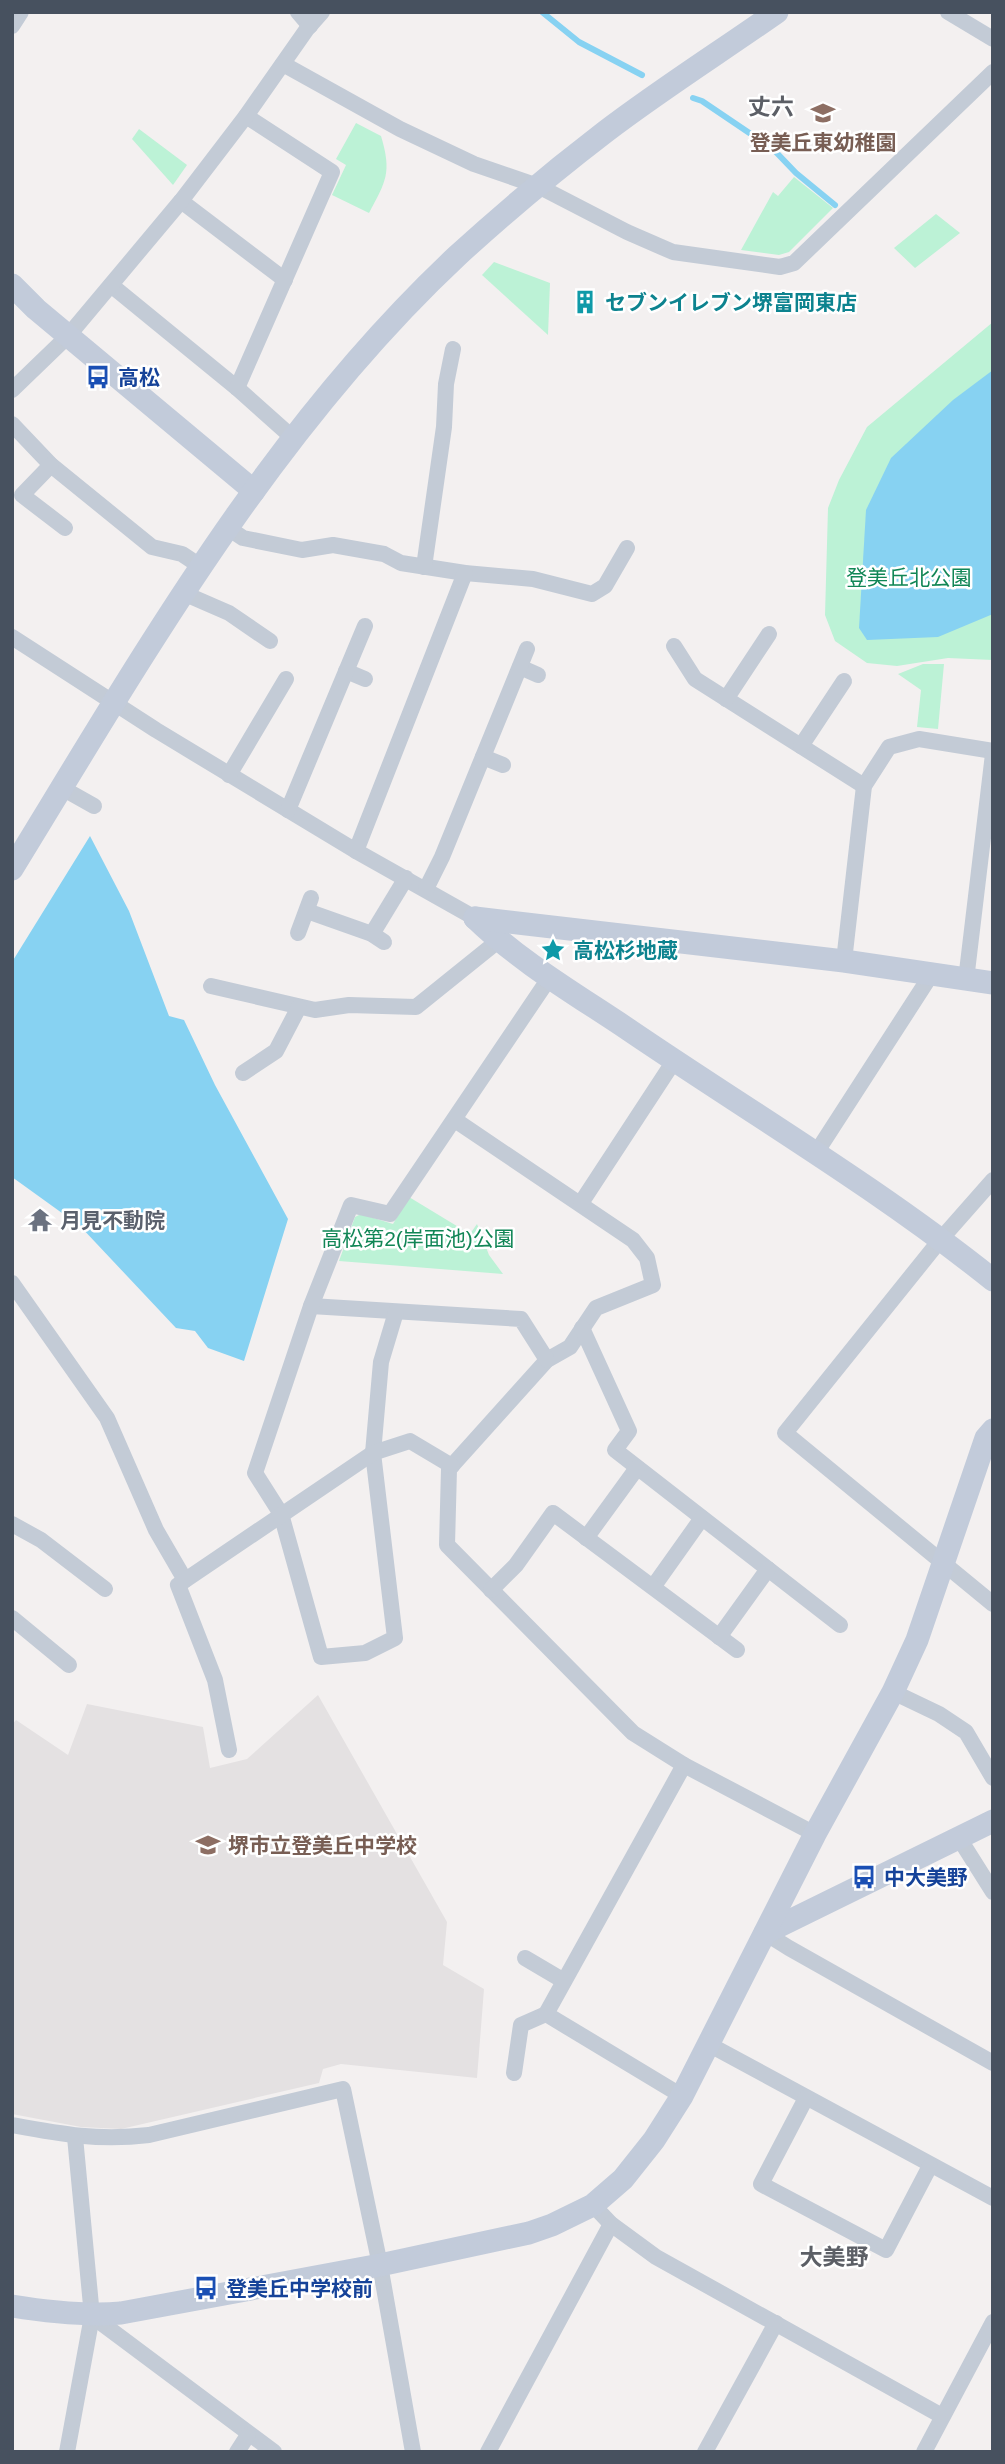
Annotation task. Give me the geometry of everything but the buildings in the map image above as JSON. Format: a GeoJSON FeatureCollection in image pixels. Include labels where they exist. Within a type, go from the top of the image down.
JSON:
{"type":"FeatureCollection","features":[{"type":"Feature","properties":{"kind":"street"},"geometry":{"type":"LineString","coordinates":[[12,26],[21,12]]}},
{"type":"Feature","properties":{"kind":"street"},"geometry":{"type":"LineString","coordinates":[[298,12],[310,26]]}},
{"type":"Feature","properties":{"kind":"street"},"geometry":{"type":"LineString","coordinates":[[12,390],[68,337],[181,201],[322,12]]}},
{"type":"Feature","properties":{"kind":"street"},"geometry":{"type":"LineString","coordinates":[[12,869],[200,566],[293,438],[381,334],[456,257],[538,186],[606,131],[778,12]]}},
{"type":"Feature","properties":{"kind":"street"},"geometry":{"type":"LineString","coordinates":[[948,12],[993,39]]}},
{"type":"Feature","properties":{"kind":"street"},"geometry":{"type":"LineString","coordinates":[[283,64],[400,129],[474,164],[538,186],[626,232],[673,252],[780,267],[793,263],[993,72]]}},
{"type":"Feature","properties":{"kind":"street"},"geometry":{"type":"LineString","coordinates":[[237,388],[332,172],[246,116]]}},
{"type":"Feature","properties":{"kind":"street"},"geometry":{"type":"LineString","coordinates":[[181,201],[285,280]]}},
{"type":"Feature","properties":{"kind":"street"},"geometry":{"type":"LineString","coordinates":[[12,285],[68,337],[254,491]]}},
{"type":"Feature","properties":{"kind":"street"},"geometry":{"type":"LineString","coordinates":[[111,285],[237,388],[293,438]]}},
{"type":"Feature","properties":{"kind":"street"},"geometry":{"type":"LineString","coordinates":[[424,567],[444,427],[446,384],[453,349]]}},
{"type":"Feature","properties":{"kind":"street"},"geometry":{"type":"LineString","coordinates":[[12,424],[51,465],[152,547],[183,554],[200,566]]}},
{"type":"Feature","properties":{"kind":"street"},"geometry":{"type":"LineString","coordinates":[[51,465],[22,495],[65,528]]}},
{"type":"Feature","properties":{"kind":"street"},"geometry":{"type":"LineString","coordinates":[[228,527],[243,538],[290,548],[302,550],[332,545],[384,554],[401,563],[465,573],[533,579],[592,594],[605,586],[627,548]]}},
{"type":"Feature","properties":{"kind":"street"},"geometry":{"type":"LineString","coordinates":[[356,851],[465,573]]}},
{"type":"Feature","properties":{"kind":"street"},"geometry":{"type":"LineString","coordinates":[[183,593],[229,613],[270,641]]}},
{"type":"Feature","properties":{"kind":"street"},"geometry":{"type":"LineString","coordinates":[[288,810],[365,626]]}},
{"type":"Feature","properties":{"kind":"street"},"geometry":{"type":"LineString","coordinates":[[726,699],[769,634]]}},
{"type":"Feature","properties":{"kind":"street"},"geometry":{"type":"LineString","coordinates":[[12,637],[113,704],[229,775],[475,918],[498,941],[942,1239],[993,1280]]}},
{"type":"Feature","properties":{"kind":"street"},"geometry":{"type":"LineString","coordinates":[[674,646],[695,679],[864,786]]}},
{"type":"Feature","properties":{"kind":"street"},"geometry":{"type":"LineString","coordinates":[[426,889],[442,857],[527,649]]}},
{"type":"Feature","properties":{"kind":"street"},"geometry":{"type":"LineString","coordinates":[[520,667],[538,675]]}},
{"type":"Feature","properties":{"kind":"street"},"geometry":{"type":"LineString","coordinates":[[346,671],[365,679]]}},
{"type":"Feature","properties":{"kind":"street"},"geometry":{"type":"LineString","coordinates":[[229,775],[286,679]]}},
{"type":"Feature","properties":{"kind":"street"},"geometry":{"type":"LineString","coordinates":[[801,746],[844,681]]}},
{"type":"Feature","properties":{"kind":"street"},"geometry":{"type":"LineString","coordinates":[[844,961],[864,786],[889,747],[919,739],[993,753],[966,980]]}},
{"type":"Feature","properties":{"kind":"street"},"geometry":{"type":"LineString","coordinates":[[483,757],[503,765]]}},
{"type":"Feature","properties":{"kind":"street"},"geometry":{"type":"LineString","coordinates":[[62,788],[94,806]]}},
{"type":"Feature","properties":{"kind":"street"},"geometry":{"type":"LineString","coordinates":[[299,933],[309,904],[378,938],[406,878]]}},
{"type":"Feature","properties":{"kind":"street"},"geometry":{"type":"LineString","coordinates":[[475,918],[844,961],[993,983]]}},
{"type":"Feature","properties":{"kind":"street"},"geometry":{"type":"LineString","coordinates":[[211,986],[315,1010],[349,1005],[416,1007],[498,941]]}},
{"type":"Feature","properties":{"kind":"street"},"geometry":{"type":"LineString","coordinates":[[816,1153],[931,975]]}},
{"type":"Feature","properties":{"kind":"street"},"geometry":{"type":"LineString","coordinates":[[396,1312],[381,1362],[373,1453],[395,1638],[365,1653],[321,1657],[281,1514],[255,1473],[312,1306],[351,1205],[390,1214],[550,977]]}},
{"type":"Feature","properties":{"kind":"street"},"geometry":{"type":"LineString","coordinates":[[243,1073],[276,1051],[299,1007]]}},
{"type":"Feature","properties":{"kind":"street"},"geometry":{"type":"LineString","coordinates":[[581,1203],[674,1060]]}},
{"type":"Feature","properties":{"kind":"street"},"geometry":{"type":"LineString","coordinates":[[455,1120],[633,1240],[647,1258],[653,1285],[596,1308],[570,1347],[547,1360],[449,1469],[447,1545],[633,1733],[684,1765],[815,1834]]}},
{"type":"Feature","properties":{"kind":"street"},"geometry":{"type":"LineString","coordinates":[[993,1180],[785,1433],[993,1604]]}},
{"type":"Feature","properties":{"kind":"street"},"geometry":{"type":"LineString","coordinates":[[12,1283],[107,1418],[156,1530],[185,1580]]}},
{"type":"Feature","properties":{"kind":"street"},"geometry":{"type":"LineString","coordinates":[[312,1306],[521,1318],[547,1360]]}},
{"type":"Feature","properties":{"kind":"street"},"geometry":{"type":"LineString","coordinates":[[582,1328],[629,1430],[615,1450],[840,1625]]}},
{"type":"Feature","properties":{"kind":"street"},"geometry":{"type":"LineString","coordinates":[[12,2306],[50,2313],[92,2316],[121,2313],[380,2265],[529,2233],[593,2205],[631,2169],[654,2140],[682,2096],[815,1834],[893,1692],[917,1640],[942,1564],[991,1437]]}},
{"type":"Feature","properties":{"kind":"street"},"geometry":{"type":"LineString","coordinates":[[229,1750],[215,1680],[178,1585],[373,1453],[410,1441],[452,1466]]}},
{"type":"Feature","properties":{"kind":"street"},"geometry":{"type":"LineString","coordinates":[[586,1538],[637,1468]]}},
{"type":"Feature","properties":{"kind":"street"},"geometry":{"type":"LineString","coordinates":[[491,1590],[516,1565],[552,1513],[737,1650]]}},
{"type":"Feature","properties":{"kind":"street"},"geometry":{"type":"LineString","coordinates":[[653,1587],[702,1518]]}},
{"type":"Feature","properties":{"kind":"street"},"geometry":{"type":"LineString","coordinates":[[12,1524],[41,1540],[105,1588]]}},
{"type":"Feature","properties":{"kind":"street"},"geometry":{"type":"LineString","coordinates":[[719,1637],[768,1569]]}},
{"type":"Feature","properties":{"kind":"street"},"geometry":{"type":"LineString","coordinates":[[12,1618],[69,1665]]}},
{"type":"Feature","properties":{"kind":"street"},"geometry":{"type":"LineString","coordinates":[[893,1692],[939,1714],[966,1732],[993,1778]]}},
{"type":"Feature","properties":{"kind":"street"},"geometry":{"type":"LineString","coordinates":[[514,2073],[521,2025],[546,2014],[684,1765]]}},
{"type":"Feature","properties":{"kind":"street"},"geometry":{"type":"LineString","coordinates":[[765,1933],[993,1821]]}},
{"type":"Feature","properties":{"kind":"street"},"geometry":{"type":"LineString","coordinates":[[959,1838],[993,1892]]}},
{"type":"Feature","properties":{"kind":"street"},"geometry":{"type":"LineString","coordinates":[[765,1933],[993,2063]]}},
{"type":"Feature","properties":{"kind":"street"},"geometry":{"type":"LineString","coordinates":[[525,1958],[564,1981]]}},
{"type":"Feature","properties":{"kind":"street"},"geometry":{"type":"LineString","coordinates":[[546,2014],[682,2096]]}},
{"type":"Feature","properties":{"kind":"street"},"geometry":{"type":"LineString","coordinates":[[710,2045],[993,2199]]}},
{"type":"Feature","properties":{"kind":"street"},"geometry":{"type":"LineString","coordinates":[[12,2125],[75,2137],[123,2138],[149,2135],[343,2089],[380,2265],[413,2452]]}},
{"type":"Feature","properties":{"kind":"street"},"geometry":{"type":"LineString","coordinates":[[806,2098],[761,2184],[886,2250],[930,2166]]}},
{"type":"Feature","properties":{"kind":"street"},"geometry":{"type":"LineString","coordinates":[[66,2452],[92,2316],[75,2137]]}},
{"type":"Feature","properties":{"kind":"street"},"geometry":{"type":"LineString","coordinates":[[593,2205],[611,2224],[656,2257],[942,2416]]}},
{"type":"Feature","properties":{"kind":"street"},"geometry":{"type":"LineString","coordinates":[[488,2452],[611,2224]]}},
{"type":"Feature","properties":{"kind":"street"},"geometry":{"type":"LineString","coordinates":[[92,2316],[274,2452]]}},
{"type":"Feature","properties":{"kind":"street"},"geometry":{"type":"LineString","coordinates":[[924,2452],[942,2416],[988,2346],[993,2322]]}},
{"type":"Feature","properties":{"kind":"street"},"geometry":{"type":"LineString","coordinates":[[705,2452],[776,2323]]}},
{"type":"Feature","properties":{"kind":"street"},"geometry":{"type":"LineString","coordinates":[[237,2452],[248,2435]]}},
{"type":"Feature","properties":{"kind":"shaded area","name":"堺市立登美丘中学校"},"geometry":{"type":"Polygon","coordinates":[[[318,1695],[447,1922],[443,1965],[484,1989],[477,2078],[341,2064],[323,2069],[319,2083],[121,2129],[81,2127],[12,2114],[12,1725],[16,1720],[68,1755],[87,1704],[203,1727],[210,1768],[247,1759],[318,1695]]]}},
{"type":"Feature","properties":{"kind":"green space"},"geometry":{"type":"Polygon","coordinates":[[[356,123],[381,136],[386,159],[386,176],[369,213],[332,195],[346,165],[336,159],[356,123]]]}},
{"type":"Feature","properties":{"kind":"green space"},"geometry":{"type":"Polygon","coordinates":[[[139,129],[187,165],[173,185],[132,139],[139,129]]]}},
{"type":"Feature","properties":{"kind":"green space"},"geometry":{"type":"Polygon","coordinates":[[[794,177],[833,208],[789,252],[779,255],[741,250],[773,192],[778,196],[794,177]]]}},
{"type":"Feature","properties":{"kind":"green space"},"geometry":{"type":"Polygon","coordinates":[[[936,214],[960,233],[915,268],[894,248],[936,214]]]}},
{"type":"Feature","properties":{"kind":"green space"},"geometry":{"type":"Polygon","coordinates":[[[494,262],[550,283],[548,335],[482,275],[494,262]]]}},
{"type":"Feature","properties":{"kind":"green space","name":"登美丘北公園"},"geometry":{"type":"Polygon","coordinates":[[[993,322],[993,660],[948,658],[897,666],[867,663],[835,641],[825,615],[828,508],[839,480],[867,427],[993,322]]]}},
{"type":"Feature","properties":{"kind":"green space"},"geometry":{"type":"Polygon","coordinates":[[[923,664],[944,664],[938,729],[917,727],[921,690],[898,674],[923,664]]]}},
{"type":"Feature","properties":{"kind":"green space","name":"高松第2(岸面池)公園"},"geometry":{"type":"Polygon","coordinates":[[[409,1197],[470,1234],[477,1224],[489,1255],[503,1274],[339,1261],[355,1217],[361,1214],[393,1224],[409,1197]]]}},
{"type":"Feature","properties":{"kind":"water","name":"登美丘北公園"},"geometry":{"type":"Polygon","coordinates":[[[993,370],[993,614],[938,637],[867,640],[859,628],[866,510],[891,458],[953,400],[993,370]]]}},
{"type":"Feature","properties":{"kind":"water"},"geometry":{"type":"Polygon","coordinates":[[[90,836],[129,911],[169,1016],[184,1020],[215,1085],[288,1219],[244,1361],[208,1348],[195,1331],[176,1328],[80,1226],[12,1177],[12,962],[90,836]]]}},
{"type":"Feature","properties":{"kind":"waterway"},"geometry":{"type":"LineString","coordinates":[[542,12],[579,42],[642,75]]}},
{"type":"Feature","properties":{"kind":"waterway"},"geometry":{"type":"LineString","coordinates":[[693,98],[702,101],[773,149],[796,173],[835,205]]}},
{"type":"Feature","properties":{"kind":"place","name":"登美丘東幼稚園"},"geometry":{"type":"Point","coordinates":[823,113]}},
{"type":"Feature","properties":{"kind":"place","name":"セブンイレブン堺富岡東店"},"geometry":{"type":"Point","coordinates":[585,302]}},
{"type":"Feature","properties":{"kind":"place","name":"高松"},"geometry":{"type":"Point","coordinates":[98,377]}},
{"type":"Feature","properties":{"kind":"place","name":"高松杉地蔵"},"geometry":{"type":"Point","coordinates":[553,950]}},
{"type":"Feature","properties":{"kind":"place","name":"月見不動院"},"geometry":{"type":"Point","coordinates":[40,1220]}},
{"type":"Feature","properties":{"kind":"place","name":"堺市立登美丘中学校"},"geometry":{"type":"Point","coordinates":[208,1845]}},
{"type":"Feature","properties":{"kind":"place","name":"中大美野"},"geometry":{"type":"Point","coordinates":[864,1877]}},
{"type":"Feature","properties":{"kind":"place","name":"登美丘中学校前"},"geometry":{"type":"Point","coordinates":[206,2288]}},
{"type":"Feature","properties":{"kind":"district","name":"丈六"},"geometry":{"type":"Point","coordinates":[771,107]}},
{"type":"Feature","properties":{"kind":"district","name":"大美野"},"geometry":{"type":"Point","coordinates":[834,2257]}}]}
